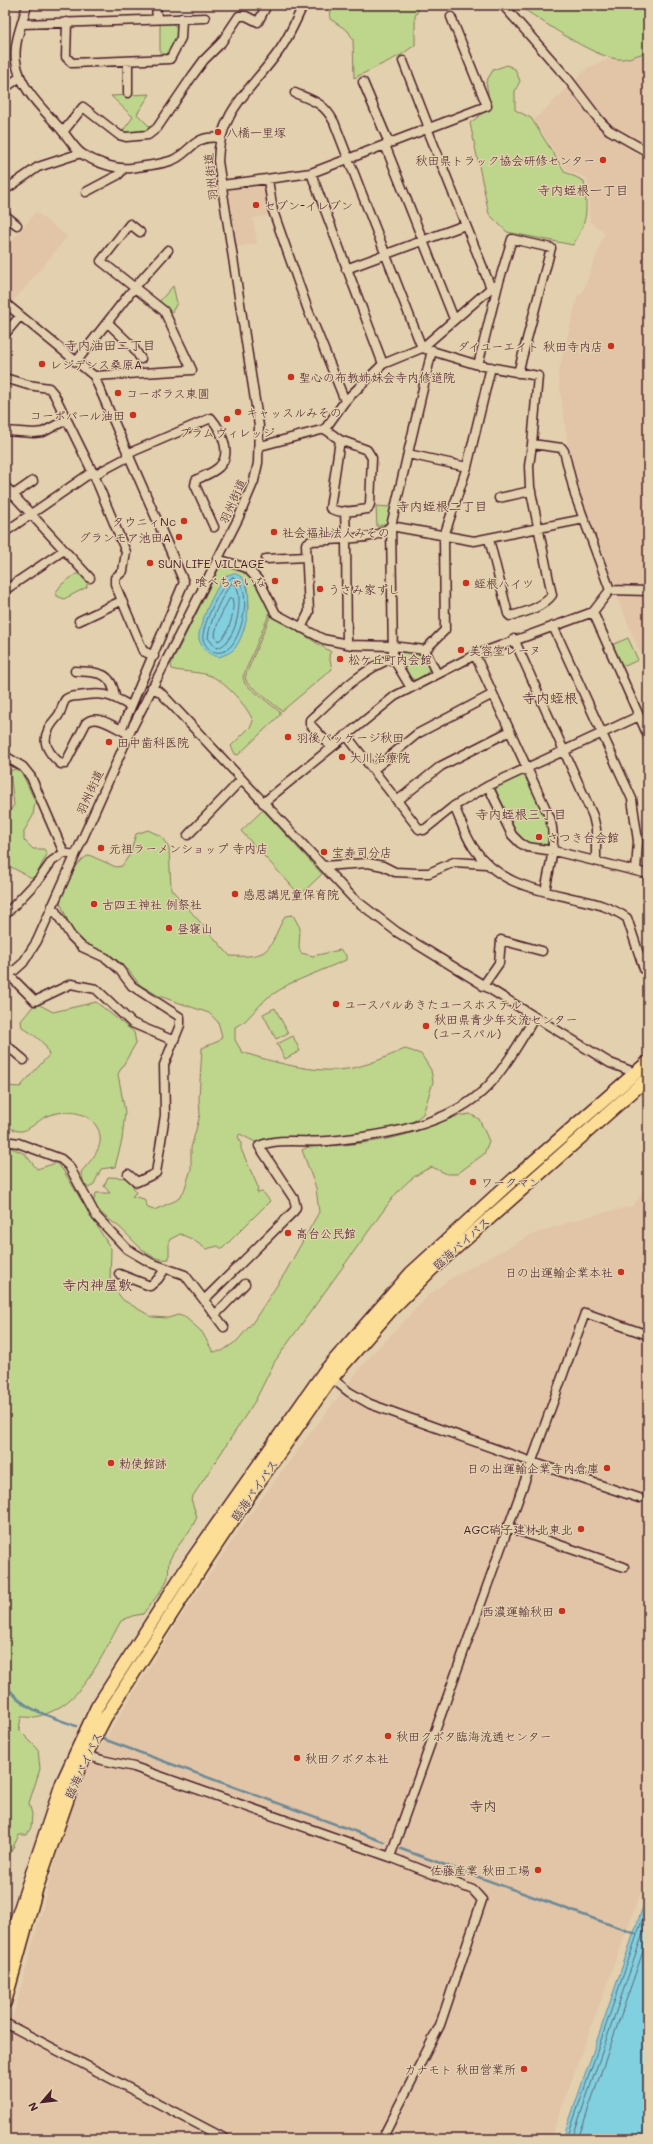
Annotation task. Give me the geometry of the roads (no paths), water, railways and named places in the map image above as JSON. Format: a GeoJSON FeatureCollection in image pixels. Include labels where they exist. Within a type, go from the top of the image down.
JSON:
{"type":"FeatureCollection","features":[{"type":"Feature","properties":{"kind":"highway","name":"臨海バイパス"},"geometry":{"type":"LineString","coordinates":[[5,1964],[15,1924],[44,1832],[81,1753],[98,1707],[190,1561],[327,1375],[411,1273],[516,1176],[648,1062]]}},
{"type":"Feature","properties":{"kind":"highway","name":"臨海バイパス"},"geometry":{"type":"LineString","coordinates":[[327,1375],[431,1270],[648,1078]]}},
{"type":"Feature","properties":{"kind":"highway","name":"臨海バイパス"},"geometry":{"type":"LineString","coordinates":[[5,2002],[42,1872],[76,1775],[81,1753]]}},
{"type":"Feature","properties":{"kind":"street"},"geometry":{"type":"LineString","coordinates":[[27,5],[16,53],[20,77],[23,85],[38,104],[81,153],[121,168],[171,161],[199,141],[208,138],[220,138]]}},
{"type":"Feature","properties":{"kind":"street"},"geometry":{"type":"LineString","coordinates":[[156,5],[156,19]]}},
{"type":"Feature","properties":{"kind":"street"},"geometry":{"type":"LineString","coordinates":[[63,132],[83,107],[119,135],[126,137],[148,135],[157,128],[193,75],[204,60],[221,43],[239,16],[246,16],[258,22],[267,5]]}},
{"type":"Feature","properties":{"kind":"street","name":"羽州街道"},"geometry":{"type":"LineString","coordinates":[[8,978],[23,963],[37,941],[74,856],[152,687],[217,559],[254,481],[260,446],[256,408],[218,161],[220,138],[228,116],[278,52],[292,31],[303,5]]}},
{"type":"Feature","properties":{"kind":"street"},"geometry":{"type":"LineString","coordinates":[[503,5],[568,79],[600,121],[614,133],[648,152]]}},
{"type":"Feature","properties":{"kind":"street"},"geometry":{"type":"LineString","coordinates":[[222,185],[311,174],[487,106],[451,16]]}},
{"type":"Feature","properties":{"kind":"street"},"geometry":{"type":"LineString","coordinates":[[67,22],[66,57],[72,63],[170,59],[181,38],[182,18]]}},
{"type":"Feature","properties":{"kind":"street"},"geometry":{"type":"LineString","coordinates":[[22,24],[205,18]]}},
{"type":"Feature","properties":{"kind":"street"},"geometry":{"type":"LineString","coordinates":[[128,61],[128,93]]}},
{"type":"Feature","properties":{"kind":"street"},"geometry":{"type":"LineString","coordinates":[[403,61],[465,225],[494,287]]}},
{"type":"Feature","properties":{"kind":"street"},"geometry":{"type":"LineString","coordinates":[[5,88],[20,77]]}},
{"type":"Feature","properties":{"kind":"street"},"geometry":{"type":"LineString","coordinates":[[363,82],[454,319]]}},
{"type":"Feature","properties":{"kind":"street"},"geometry":{"type":"LineString","coordinates":[[295,93],[317,102],[328,111],[346,150],[348,160],[422,348]]}},
{"type":"Feature","properties":{"kind":"street"},"geometry":{"type":"LineString","coordinates":[[5,190],[24,175],[38,167],[81,153]]}},
{"type":"Feature","properties":{"kind":"street"},"geometry":{"type":"LineString","coordinates":[[86,192],[118,175],[121,172],[121,168]]}},
{"type":"Feature","properties":{"kind":"street"},"geometry":{"type":"LineString","coordinates":[[311,174],[383,364]]}},
{"type":"Feature","properties":{"kind":"street"},"geometry":{"type":"LineString","coordinates":[[268,180],[273,212],[308,310],[345,401]]}},
{"type":"Feature","properties":{"kind":"street"},"geometry":{"type":"LineString","coordinates":[[5,215],[17,225]]}},
{"type":"Feature","properties":{"kind":"street"},"geometry":{"type":"LineString","coordinates":[[94,376],[192,370],[164,311],[101,261],[130,224],[140,232]]}},
{"type":"Feature","properties":{"kind":"street"},"geometry":{"type":"LineString","coordinates":[[346,269],[465,225]]}},
{"type":"Feature","properties":{"kind":"street"},"geometry":{"type":"LineString","coordinates":[[478,365],[494,287],[512,239],[550,248],[518,373]]}},
{"type":"Feature","properties":{"kind":"street"},"geometry":{"type":"LineString","coordinates":[[76,362],[134,288],[168,250]]}},
{"type":"Feature","properties":{"kind":"street"},"geometry":{"type":"LineString","coordinates":[[260,446],[325,429],[345,401],[383,364],[422,348],[454,319],[494,287]]}},
{"type":"Feature","properties":{"kind":"street"},"geometry":{"type":"LineString","coordinates":[[5,303],[94,376],[184,582],[154,656],[130,706],[121,730]]}},
{"type":"Feature","properties":{"kind":"street"},"geometry":{"type":"LineString","coordinates":[[5,334],[20,316]]}},
{"type":"Feature","properties":{"kind":"street"},"geometry":{"type":"LineString","coordinates":[[107,322],[134,347],[141,359]]}},
{"type":"Feature","properties":{"kind":"street"},"geometry":{"type":"LineString","coordinates":[[422,348],[478,365],[538,376],[529,466],[531,492],[540,528],[552,595],[529,612],[510,616],[490,539]]}},
{"type":"Feature","properties":{"kind":"street"},"geometry":{"type":"LineString","coordinates":[[411,688],[393,658],[391,526],[432,350]]}},
{"type":"Feature","properties":{"kind":"street"},"geometry":{"type":"LineString","coordinates":[[425,650],[445,630],[444,536],[467,467],[491,367]]}},
{"type":"Feature","properties":{"kind":"street"},"geometry":{"type":"LineString","coordinates":[[5,378],[28,385],[49,388],[93,473],[126,552],[123,571],[115,578],[115,584],[143,650],[154,656]]}},
{"type":"Feature","properties":{"kind":"street"},"geometry":{"type":"LineString","coordinates":[[5,532],[93,473],[128,455],[211,418],[223,436],[224,455],[222,463],[218,468],[196,480],[195,485],[214,527]]}},
{"type":"Feature","properties":{"kind":"street"},"geometry":{"type":"LineString","coordinates":[[5,431],[43,432],[66,420]]}},
{"type":"Feature","properties":{"kind":"street"},"geometry":{"type":"LineString","coordinates":[[325,429],[340,440],[367,450],[372,458],[370,504],[368,509],[345,511],[333,510],[330,508],[340,440]]}},
{"type":"Feature","properties":{"kind":"street"},"geometry":{"type":"LineString","coordinates":[[532,444],[562,448],[564,451],[575,495],[610,590]]}},
{"type":"Feature","properties":{"kind":"street"},"geometry":{"type":"LineString","coordinates":[[408,454],[467,467]]}},
{"type":"Feature","properties":{"kind":"street"},"geometry":{"type":"LineString","coordinates":[[13,495],[33,481]]}},
{"type":"Feature","properties":{"kind":"street"},"geometry":{"type":"LineString","coordinates":[[5,486],[30,515],[90,578]]}},
{"type":"Feature","properties":{"kind":"street"},"geometry":{"type":"LineString","coordinates":[[499,498],[531,492]]}},
{"type":"Feature","properties":{"kind":"street"},"geometry":{"type":"LineString","coordinates":[[345,511],[347,644]]}},
{"type":"Feature","properties":{"kind":"street"},"geometry":{"type":"LineString","coordinates":[[391,526],[466,541],[490,539],[584,519]]}},
{"type":"Feature","properties":{"kind":"street"},"geometry":{"type":"LineString","coordinates":[[301,628],[309,612],[306,544],[311,541],[375,536],[384,532],[391,526]]}},
{"type":"Feature","properties":{"kind":"street"},"geometry":{"type":"LineString","coordinates":[[5,590],[64,550]]}},
{"type":"Feature","properties":{"kind":"street"},"geometry":{"type":"LineString","coordinates":[[266,559],[306,557]]}},
{"type":"Feature","properties":{"kind":"street"},"geometry":{"type":"LineString","coordinates":[[217,559],[247,568],[260,582],[276,614],[323,639],[347,644],[392,646],[425,650]]}},
{"type":"Feature","properties":{"kind":"street"},"geometry":{"type":"LineString","coordinates":[[610,590],[648,591]]}},
{"type":"Feature","properties":{"kind":"street"},"geometry":{"type":"LineString","coordinates":[[263,803],[395,696],[475,655],[593,612],[610,590]]}},
{"type":"Feature","properties":{"kind":"street"},"geometry":{"type":"LineString","coordinates":[[79,621],[121,601]]}},
{"type":"Feature","properties":{"kind":"street"},"geometry":{"type":"LineString","coordinates":[[593,612],[648,736]]}},
{"type":"Feature","properties":{"kind":"street"},"geometry":{"type":"LineString","coordinates":[[553,626],[633,804],[638,841],[636,871]]}},
{"type":"Feature","properties":{"kind":"street"},"geometry":{"type":"LineString","coordinates":[[514,640],[593,816],[596,829],[596,861]]}},
{"type":"Feature","properties":{"kind":"street"},"geometry":{"type":"LineString","coordinates":[[425,650],[436,674]]}},
{"type":"Feature","properties":{"kind":"street"},"geometry":{"type":"LineString","coordinates":[[475,655],[550,818],[554,832],[554,851],[545,891]]}},
{"type":"Feature","properties":{"kind":"street"},"geometry":{"type":"LineString","coordinates":[[331,747],[310,724],[310,720],[358,677],[377,664],[393,658]]}},
{"type":"Feature","properties":{"kind":"street"},"geometry":{"type":"LineString","coordinates":[[75,671],[95,672],[108,677],[114,686],[115,697]]}},
{"type":"Feature","properties":{"kind":"street"},"geometry":{"type":"LineString","coordinates":[[152,687],[166,699],[241,780],[368,911],[397,932],[610,1063],[636,1073]]}},
{"type":"Feature","properties":{"kind":"street"},"geometry":{"type":"LineString","coordinates":[[130,706],[107,694],[94,693],[66,699],[60,713],[45,733],[47,749],[61,764],[65,764],[86,723],[90,719],[95,718],[130,734]]}},
{"type":"Feature","properties":{"kind":"street"},"geometry":{"type":"LineString","coordinates":[[373,770],[417,734],[493,694]]}},
{"type":"Feature","properties":{"kind":"street"},"geometry":{"type":"LineString","coordinates":[[346,735],[419,829],[424,830],[454,806],[488,786],[639,716]]}},
{"type":"Feature","properties":{"kind":"street"},"geometry":{"type":"LineString","coordinates":[[397,801],[441,766],[510,731]]}},
{"type":"Feature","properties":{"kind":"street"},"geometry":{"type":"LineString","coordinates":[[5,756],[22,767],[31,777],[64,853],[74,856]]}},
{"type":"Feature","properties":{"kind":"street"},"geometry":{"type":"LineString","coordinates":[[188,835],[241,780]]}},
{"type":"Feature","properties":{"kind":"street"},"geometry":{"type":"LineString","coordinates":[[488,786],[512,835],[520,843],[527,847],[554,851],[648,874]]}},
{"type":"Feature","properties":{"kind":"street"},"geometry":{"type":"LineString","coordinates":[[454,806],[472,846],[486,864],[519,885],[607,906],[627,918],[644,969],[648,972]]}},
{"type":"Feature","properties":{"kind":"street"},"geometry":{"type":"LineString","coordinates":[[5,915],[40,878],[52,861],[64,853]]}},
{"type":"Feature","properties":{"kind":"street"},"geometry":{"type":"LineString","coordinates":[[323,866],[368,863],[383,866],[396,872],[429,873],[454,862],[486,864]]}},
{"type":"Feature","properties":{"kind":"street"},"geometry":{"type":"LineString","coordinates":[[52,906],[71,936],[82,947],[106,958],[119,969],[132,986],[155,1003],[173,1011],[180,1017],[180,1025],[172,1040],[164,1065],[165,1115],[156,1173],[137,1182],[128,1174]]}},
{"type":"Feature","properties":{"kind":"street"},"geometry":{"type":"LineString","coordinates":[[483,986],[499,963],[501,940],[542,951]]}},
{"type":"Feature","properties":{"kind":"street"},"geometry":{"type":"LineString","coordinates":[[8,978],[35,1001],[71,984],[96,989],[132,1023],[172,1040]]}},
{"type":"Feature","properties":{"kind":"street"},"geometry":{"type":"LineString","coordinates":[[204,1300],[294,1211],[296,1207],[294,1199],[259,1146],[273,1143],[324,1142],[365,1138],[411,1129],[448,1113],[465,1104],[488,1086],[503,1068],[535,1017]]}},
{"type":"Feature","properties":{"kind":"street"},"geometry":{"type":"LineString","coordinates":[[5,1044],[24,1060]]}},
{"type":"Feature","properties":{"kind":"street"},"geometry":{"type":"LineString","coordinates":[[5,1141],[18,1143],[61,1159],[69,1166],[96,1216],[127,1249],[165,1269],[185,1275],[224,1327]]}},
{"type":"Feature","properties":{"kind":"street"},"geometry":{"type":"LineString","coordinates":[[119,1274],[150,1286],[158,1279],[165,1269]]}},
{"type":"Feature","properties":{"kind":"street"},"geometry":{"type":"LineString","coordinates":[[215,1315],[245,1284]]}},
{"type":"Feature","properties":{"kind":"street"},"geometry":{"type":"LineString","coordinates":[[390,1858],[507,1527],[532,1462],[585,1313],[648,1335]]}},
{"type":"Feature","properties":{"kind":"street"},"geometry":{"type":"LineString","coordinates":[[327,1375],[370,1404],[532,1462],[639,1498]]}},
{"type":"Feature","properties":{"kind":"street"},"geometry":{"type":"LineString","coordinates":[[507,1527],[624,1567]]}},
{"type":"Feature","properties":{"kind":"street"},"geometry":{"type":"LineString","coordinates":[[81,1753],[134,1767],[390,1858],[473,1890],[482,1900],[440,2025],[382,2139]]}},
{"type":"Feature","properties":{"kind":"street"},"geometry":{"type":"LineString","coordinates":[[5,2023],[134,2093],[226,2139]]}},
{"type":"Feature","properties":{"kind":"water"},"geometry":{"type":"Polygon","coordinates":[[[234,573],[243,579],[247,587],[247,614],[242,633],[235,648],[229,653],[219,657],[212,655],[204,649],[200,643],[199,633],[209,605],[219,586],[228,575],[234,573]]]}},
{"type":"Feature","properties":{"kind":"water"},"geometry":{"type":"Polygon","coordinates":[[[648,1892],[648,2139],[563,2139],[648,1892]]]}},
{"type":"Feature","properties":{"kind":"waterway"},"geometry":{"type":"LineString","coordinates":[[5,1684],[20,1701],[28,1706],[46,1715],[76,1726]]}},
{"type":"Feature","properties":{"kind":"waterway"},"geometry":{"type":"LineString","coordinates":[[103,1739],[384,1842]]}},
{"type":"Feature","properties":{"kind":"waterway"},"geometry":{"type":"LineString","coordinates":[[401,1849],[636,1934]]}},
{"type":"Feature","properties":{"kind":"place","name":"八橋一里塚"},"geometry":{"type":"Point","coordinates":[218,132]}},
{"type":"Feature","properties":{"kind":"place","name":"秋田県トラック協会研修センター"},"geometry":{"type":"Point","coordinates":[603,160]}},
{"type":"Feature","properties":{"kind":"place","name":"セブン-イレブン"},"geometry":{"type":"Point","coordinates":[256,205]}},
{"type":"Feature","properties":{"kind":"place","name":"ダイユーエイト 秋田寺内店"},"geometry":{"type":"Point","coordinates":[611,346]}},
{"type":"Feature","properties":{"kind":"place","name":"レジデンス桑原A"},"geometry":{"type":"Point","coordinates":[42,364]}},
{"type":"Feature","properties":{"kind":"place","name":"聖心の布教姉妹会寺内修道院"},"geometry":{"type":"Point","coordinates":[291,377]}},
{"type":"Feature","properties":{"kind":"place","name":"コーポラス東圓"},"geometry":{"type":"Point","coordinates":[118,393]}},
{"type":"Feature","properties":{"kind":"place","name":"キャッスルみその"},"geometry":{"type":"Point","coordinates":[238,412]}},
{"type":"Feature","properties":{"kind":"place","name":"コーポパール油田"},"geometry":{"type":"Point","coordinates":[133,415]}},
{"type":"Feature","properties":{"kind":"place","name":"プラムヴィレッジ"},"geometry":{"type":"Point","coordinates":[227,419]}},
{"type":"Feature","properties":{"kind":"place","name":"タウニィNc"},"geometry":{"type":"Point","coordinates":[184,521]}},
{"type":"Feature","properties":{"kind":"place","name":"社会福祉法人みその"},"geometry":{"type":"Point","coordinates":[274,532]}},
{"type":"Feature","properties":{"kind":"place","name":"グランモア池田A"},"geometry":{"type":"Point","coordinates":[179,537]}},
{"type":"Feature","properties":{"kind":"place","name":"SUN LIFE VILLAGE"},"geometry":{"type":"Point","coordinates":[150,563]}},
{"type":"Feature","properties":{"kind":"place","name":"喰べちゃいな"},"geometry":{"type":"Point","coordinates":[275,581]}},
{"type":"Feature","properties":{"kind":"place","name":"蛭根ハイツ"},"geometry":{"type":"Point","coordinates":[466,583]}},
{"type":"Feature","properties":{"kind":"place","name":"うさみ家ずし"},"geometry":{"type":"Point","coordinates":[320,589]}},
{"type":"Feature","properties":{"kind":"place","name":"美容室レーヌ"},"geometry":{"type":"Point","coordinates":[461,650]}},
{"type":"Feature","properties":{"kind":"place","name":"松ケ丘町内会館"},"geometry":{"type":"Point","coordinates":[340,659]}},
{"type":"Feature","properties":{"kind":"place","name":"羽後パッケージ秋田"},"geometry":{"type":"Point","coordinates":[288,737]}},
{"type":"Feature","properties":{"kind":"place","name":"田中歯科医院"},"geometry":{"type":"Point","coordinates":[109,742]}},
{"type":"Feature","properties":{"kind":"place","name":"大川治療院"},"geometry":{"type":"Point","coordinates":[342,757]}},
{"type":"Feature","properties":{"kind":"place","name":"さつき台会館"},"geometry":{"type":"Point","coordinates":[539,837]}},
{"type":"Feature","properties":{"kind":"place","name":"元祖ラーメンショップ 寺内店"},"geometry":{"type":"Point","coordinates":[101,848]}},
{"type":"Feature","properties":{"kind":"place","name":"宝寿司分店"},"geometry":{"type":"Point","coordinates":[324,852]}},
{"type":"Feature","properties":{"kind":"place","name":"感恩講児童保育院"},"geometry":{"type":"Point","coordinates":[235,894]}},
{"type":"Feature","properties":{"kind":"place","name":"古四王神社 例祭社"},"geometry":{"type":"Point","coordinates":[94,904]}},
{"type":"Feature","properties":{"kind":"place","name":"昼寝山"},"geometry":{"type":"Point","coordinates":[169,928]}},
{"type":"Feature","properties":{"kind":"place","name":"ユースパルあきたユースホステル"},"geometry":{"type":"Point","coordinates":[336,1004]}},
{"type":"Feature","properties":{"kind":"place","name":"秋田県青少年交流センター (ユースパル)"},"geometry":{"type":"Point","coordinates":[426,1026]}},
{"type":"Feature","properties":{"kind":"place","name":"ワークマン"},"geometry":{"type":"Point","coordinates":[473,1182]}},
{"type":"Feature","properties":{"kind":"place","name":"高台公民館"},"geometry":{"type":"Point","coordinates":[288,1233]}},
{"type":"Feature","properties":{"kind":"place","name":"日の出運輸企業本社"},"geometry":{"type":"Point","coordinates":[621,1272]}},
{"type":"Feature","properties":{"kind":"place","name":"勅使館跡"},"geometry":{"type":"Point","coordinates":[111,1463]}},
{"type":"Feature","properties":{"kind":"place","name":"日の出運輸企業寺内倉庫"},"geometry":{"type":"Point","coordinates":[607,1468]}},
{"type":"Feature","properties":{"kind":"place","name":"AGC硝子建材北東北"},"geometry":{"type":"Point","coordinates":[581,1529]}},
{"type":"Feature","properties":{"kind":"place","name":"西濃運輸秋田"},"geometry":{"type":"Point","coordinates":[562,1611]}},
{"type":"Feature","properties":{"kind":"place","name":"秋田クボタ臨海流通センター"},"geometry":{"type":"Point","coordinates":[388,1736]}},
{"type":"Feature","properties":{"kind":"place","name":"秋田クボタ本社"},"geometry":{"type":"Point","coordinates":[297,1758]}},
{"type":"Feature","properties":{"kind":"place","name":"佐藤産業 秋田工場"},"geometry":{"type":"Point","coordinates":[538,1870]}},
{"type":"Feature","properties":{"kind":"place","name":"カナモト 秋田営業所"},"geometry":{"type":"Point","coordinates":[524,2069]}},
{"type":"Feature","properties":{"kind":"district","name":"寺内蛭根一丁目"},"geometry":{"type":"Point","coordinates":[583,189]}},
{"type":"Feature","properties":{"kind":"district","name":"寺内油田二丁目"},"geometry":{"type":"Point","coordinates":[110,344]}},
{"type":"Feature","properties":{"kind":"district","name":"寺内蛭根二丁目"},"geometry":{"type":"Point","coordinates":[442,505]}},
{"type":"Feature","properties":{"kind":"district","name":"寺内蛭根"},"geometry":{"type":"Point","coordinates":[550,697]}},
{"type":"Feature","properties":{"kind":"district","name":"寺内蛭根三丁目"},"geometry":{"type":"Point","coordinates":[521,813]}},
{"type":"Feature","properties":{"kind":"district","name":"寺内神屋敷"},"geometry":{"type":"Point","coordinates":[97,1284]}},
{"type":"Feature","properties":{"kind":"district","name":"寺内"},"geometry":{"type":"Point","coordinates":[483,1805]}}]}
